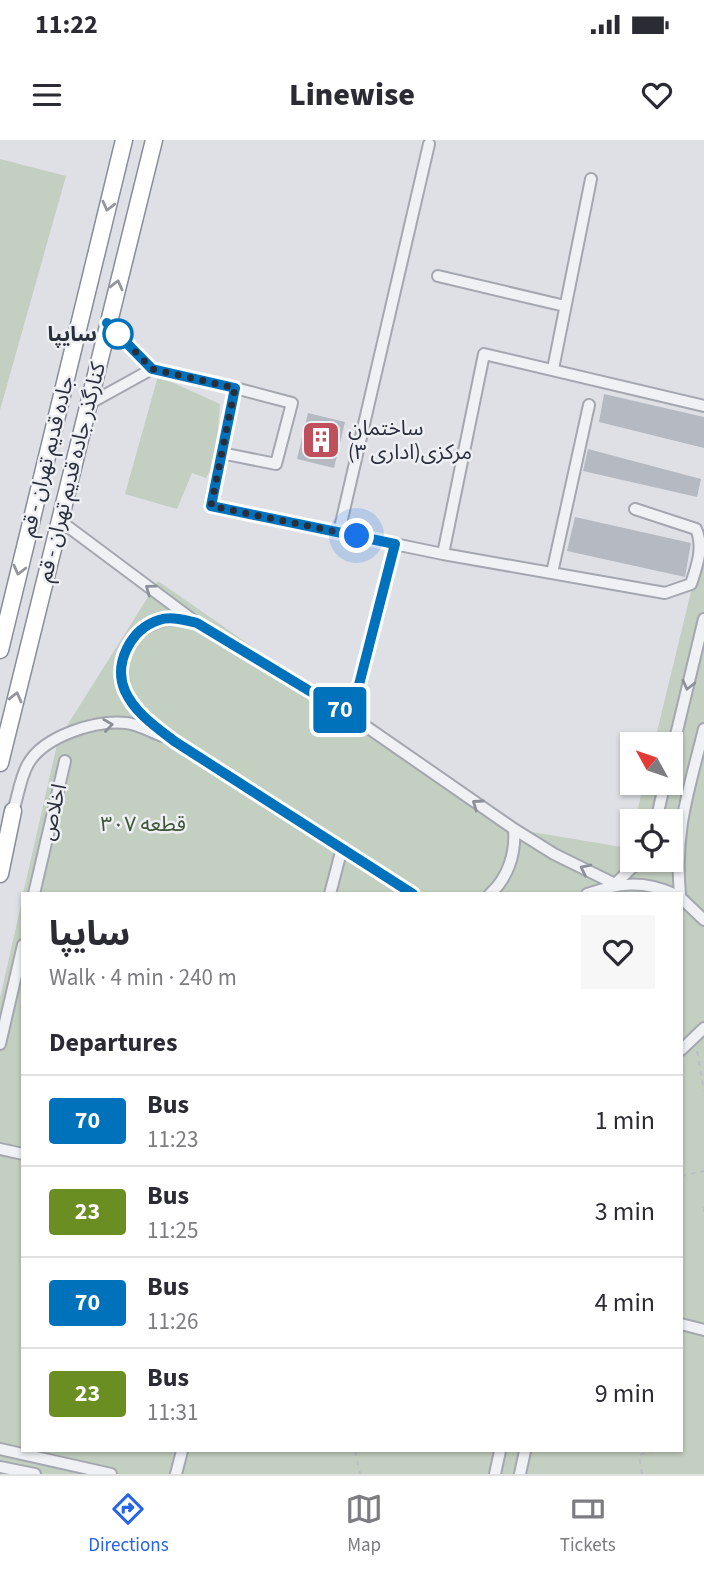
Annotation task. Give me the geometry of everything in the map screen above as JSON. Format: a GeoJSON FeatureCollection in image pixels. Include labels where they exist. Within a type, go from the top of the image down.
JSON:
{"type":"FeatureCollection","features":[{"type":"Feature","properties":{"kind":"highway","name":"جاده قدیم تهران - قم"},"geometry":{"type":"LineString","coordinates":[[0,650],[124,140]]}},
{"type":"Feature","properties":{"kind":"highway","name":"کنارگذر جاده قدیم تهران - قم"},"geometry":{"type":"LineString","coordinates":[[0,763],[154,140]]}},
{"type":"Feature","properties":{"kind":"highway"},"geometry":{"type":"LineString","coordinates":[[0,874],[13,811]]}},
{"type":"Feature","properties":{"kind":"street"},"geometry":{"type":"LineString","coordinates":[[339,532],[429,144]]}},
{"type":"Feature","properties":{"kind":"street"},"geometry":{"type":"LineString","coordinates":[[553,369],[591,179]]}},
{"type":"Feature","properties":{"kind":"street"},"geometry":{"type":"LineString","coordinates":[[438,276],[565,306]]}},
{"type":"Feature","properties":{"kind":"street"},"geometry":{"type":"LineString","coordinates":[[107,323],[152,369],[292,403],[276,464],[221,453]]}},
{"type":"Feature","properties":{"kind":"street"},"geometry":{"type":"LineString","coordinates":[[443,554],[484,354],[704,406]]}},
{"type":"Feature","properties":{"kind":"street"},"geometry":{"type":"LineString","coordinates":[[87,405],[152,369]]}},
{"type":"Feature","properties":{"kind":"street"},"geometry":{"type":"LineString","coordinates":[[235,388],[211,506],[443,554],[665,593],[691,584],[701,548],[701,538],[696,529],[635,509]]}},
{"type":"Feature","properties":{"kind":"street"},"geometry":{"type":"LineString","coordinates":[[551,573],[589,405]]}},
{"type":"Feature","properties":{"kind":"street"},"geometry":{"type":"LineString","coordinates":[[60,520],[197,623],[351,716],[514,830],[554,854],[615,884]]}},
{"type":"Feature","properties":{"kind":"street"},"geometry":{"type":"LineString","coordinates":[[351,716],[395,544]]}},
{"type":"Feature","properties":{"kind":"street"},"geometry":{"type":"LineString","coordinates":[[197,623],[175,618],[159,620],[131,639],[124,655],[124,689],[149,721],[174,741],[410,892]]}},
{"type":"Feature","properties":{"kind":"street"},"geometry":{"type":"LineString","coordinates":[[677,732],[704,619]]}},
{"type":"Feature","properties":{"kind":"street"},"geometry":{"type":"LineString","coordinates":[[13,811],[28,764],[43,749],[74,731],[114,723],[129,723],[174,741]]}},
{"type":"Feature","properties":{"kind":"street"},"geometry":{"type":"LineString","coordinates":[[680,892],[678,831],[704,729]]}},
{"type":"Feature","properties":{"kind":"street","name":"اخلاص"},"geometry":{"type":"LineString","coordinates":[[34,892],[65,761]]}},
{"type":"Feature","properties":{"kind":"street"},"geometry":{"type":"LineString","coordinates":[[492,892],[506,874],[515,842],[514,830]]}},
{"type":"Feature","properties":{"kind":"street"},"geometry":{"type":"LineString","coordinates":[[331,892],[342,848]]}},
{"type":"Feature","properties":{"kind":"street"},"geometry":{"type":"LineString","coordinates":[[615,884],[627,872]]}},
{"type":"Feature","properties":{"kind":"street"},"geometry":{"type":"LineString","coordinates":[[593,892],[615,884],[637,883],[667,892]]}},
{"type":"Feature","properties":{"kind":"street"},"geometry":{"type":"LineString","coordinates":[[683,899],[704,920]]}},
{"type":"Feature","properties":{"kind":"street"},"geometry":{"type":"LineString","coordinates":[[0,1044],[21,954]]}},
{"type":"Feature","properties":{"kind":"street"},"geometry":{"type":"LineString","coordinates":[[683,1049],[700,1040],[704,1028]]}},
{"type":"Feature","properties":{"kind":"street"},"geometry":{"type":"LineString","coordinates":[[0,1149],[21,1154]]}},
{"type":"Feature","properties":{"kind":"street"},"geometry":{"type":"LineString","coordinates":[[683,1325],[704,1330]]}},
{"type":"Feature","properties":{"kind":"street"},"geometry":{"type":"LineString","coordinates":[[0,1449],[111,1474]]}},
{"type":"Feature","properties":{"kind":"street"},"geometry":{"type":"LineString","coordinates":[[176,1474],[182,1452]]}},
{"type":"Feature","properties":{"kind":"street"},"geometry":{"type":"LineString","coordinates":[[495,1474],[500,1452]]}},
{"type":"Feature","properties":{"kind":"street"},"geometry":{"type":"LineString","coordinates":[[520,1474],[525,1452]]}},
{"type":"Feature","properties":{"kind":"street"},"geometry":{"type":"LineString","coordinates":[[0,1467],[35,1474]]}},
{"type":"Feature","properties":{"kind":"path"},"geometry":{"type":"LineString","coordinates":[[700,1040],[704,1091]]}},
{"type":"Feature","properties":{"kind":"path"},"geometry":{"type":"LineString","coordinates":[[683,1176],[704,1171]]}},
{"type":"Feature","properties":{"kind":"path"},"geometry":{"type":"LineString","coordinates":[[704,1207],[704,1215]]}},
{"type":"Feature","properties":{"kind":"path"},"geometry":{"type":"LineString","coordinates":[[355,1452],[360,1474]]}},
{"type":"Feature","properties":{"kind":"path"},"geometry":{"type":"LineString","coordinates":[[642,1474],[639,1455],[650,1452]]}},
{"type":"Feature","properties":{"kind":"green space"},"geometry":{"type":"Polygon","coordinates":[[[0,159],[66,176],[0,410],[0,159]]]}},
{"type":"Feature","properties":{"kind":"green space"},"geometry":{"type":"Polygon","coordinates":[[[158,376],[220,404],[216,460],[206,478],[192,473],[177,509],[125,494],[158,376]]]}},
{"type":"Feature","properties":{"kind":"green space","name":"قطعه ۳۰۷"},"geometry":{"type":"Polygon","coordinates":[[[704,538],[704,1474],[0,1474],[0,998],[21,905],[21,1452],[683,1452],[683,892],[23,892],[58,740],[158,581],[514,829],[620,847],[620,872],[683,872],[683,809],[638,809],[641,795],[683,795],[683,732],[657,732],[704,538]]]}},
{"type":"Feature","properties":{"kind":"building"},"geometry":{"type":"Polygon","coordinates":[[[604,394],[704,417],[704,448],[599,422],[604,394]]]}},
{"type":"Feature","properties":{"kind":"building","name":"ساختمان مرکزی(اداری ۳)"},"geometry":{"type":"Polygon","coordinates":[[[308,413],[345,422],[334,468],[297,459],[308,413]]]}},
{"type":"Feature","properties":{"kind":"building"},"geometry":{"type":"Polygon","coordinates":[[[588,449],[701,479],[697,497],[583,471],[588,449]]]}},
{"type":"Feature","properties":{"kind":"building"},"geometry":{"type":"Polygon","coordinates":[[[575,517],[691,543],[685,577],[567,551],[575,517]]]}},
{"type":"Feature","properties":{"kind":"bus line","name":"70"},"geometry":{"type":"LineString","coordinates":[[107,323],[152,369],[235,388],[211,506],[395,544],[351,716],[197,623],[175,618],[159,620],[131,639],[124,655],[124,689],[136,708],[174,741],[410,892]]}},
{"type":"Feature","properties":{"kind":"place","name":"سایپا"},"geometry":{"type":"Point","coordinates":[118,334]}},
{"type":"Feature","properties":{"kind":"place","name":"ساختمان مرکزی(اداری ۳)"},"geometry":{"type":"Point","coordinates":[321,440]}},
{"type":"Feature","properties":{"kind":"route"},"geometry":{"type":"LineString","coordinates":[[118,334],[152,369],[235,388],[211,506],[357,536]]}}]}
